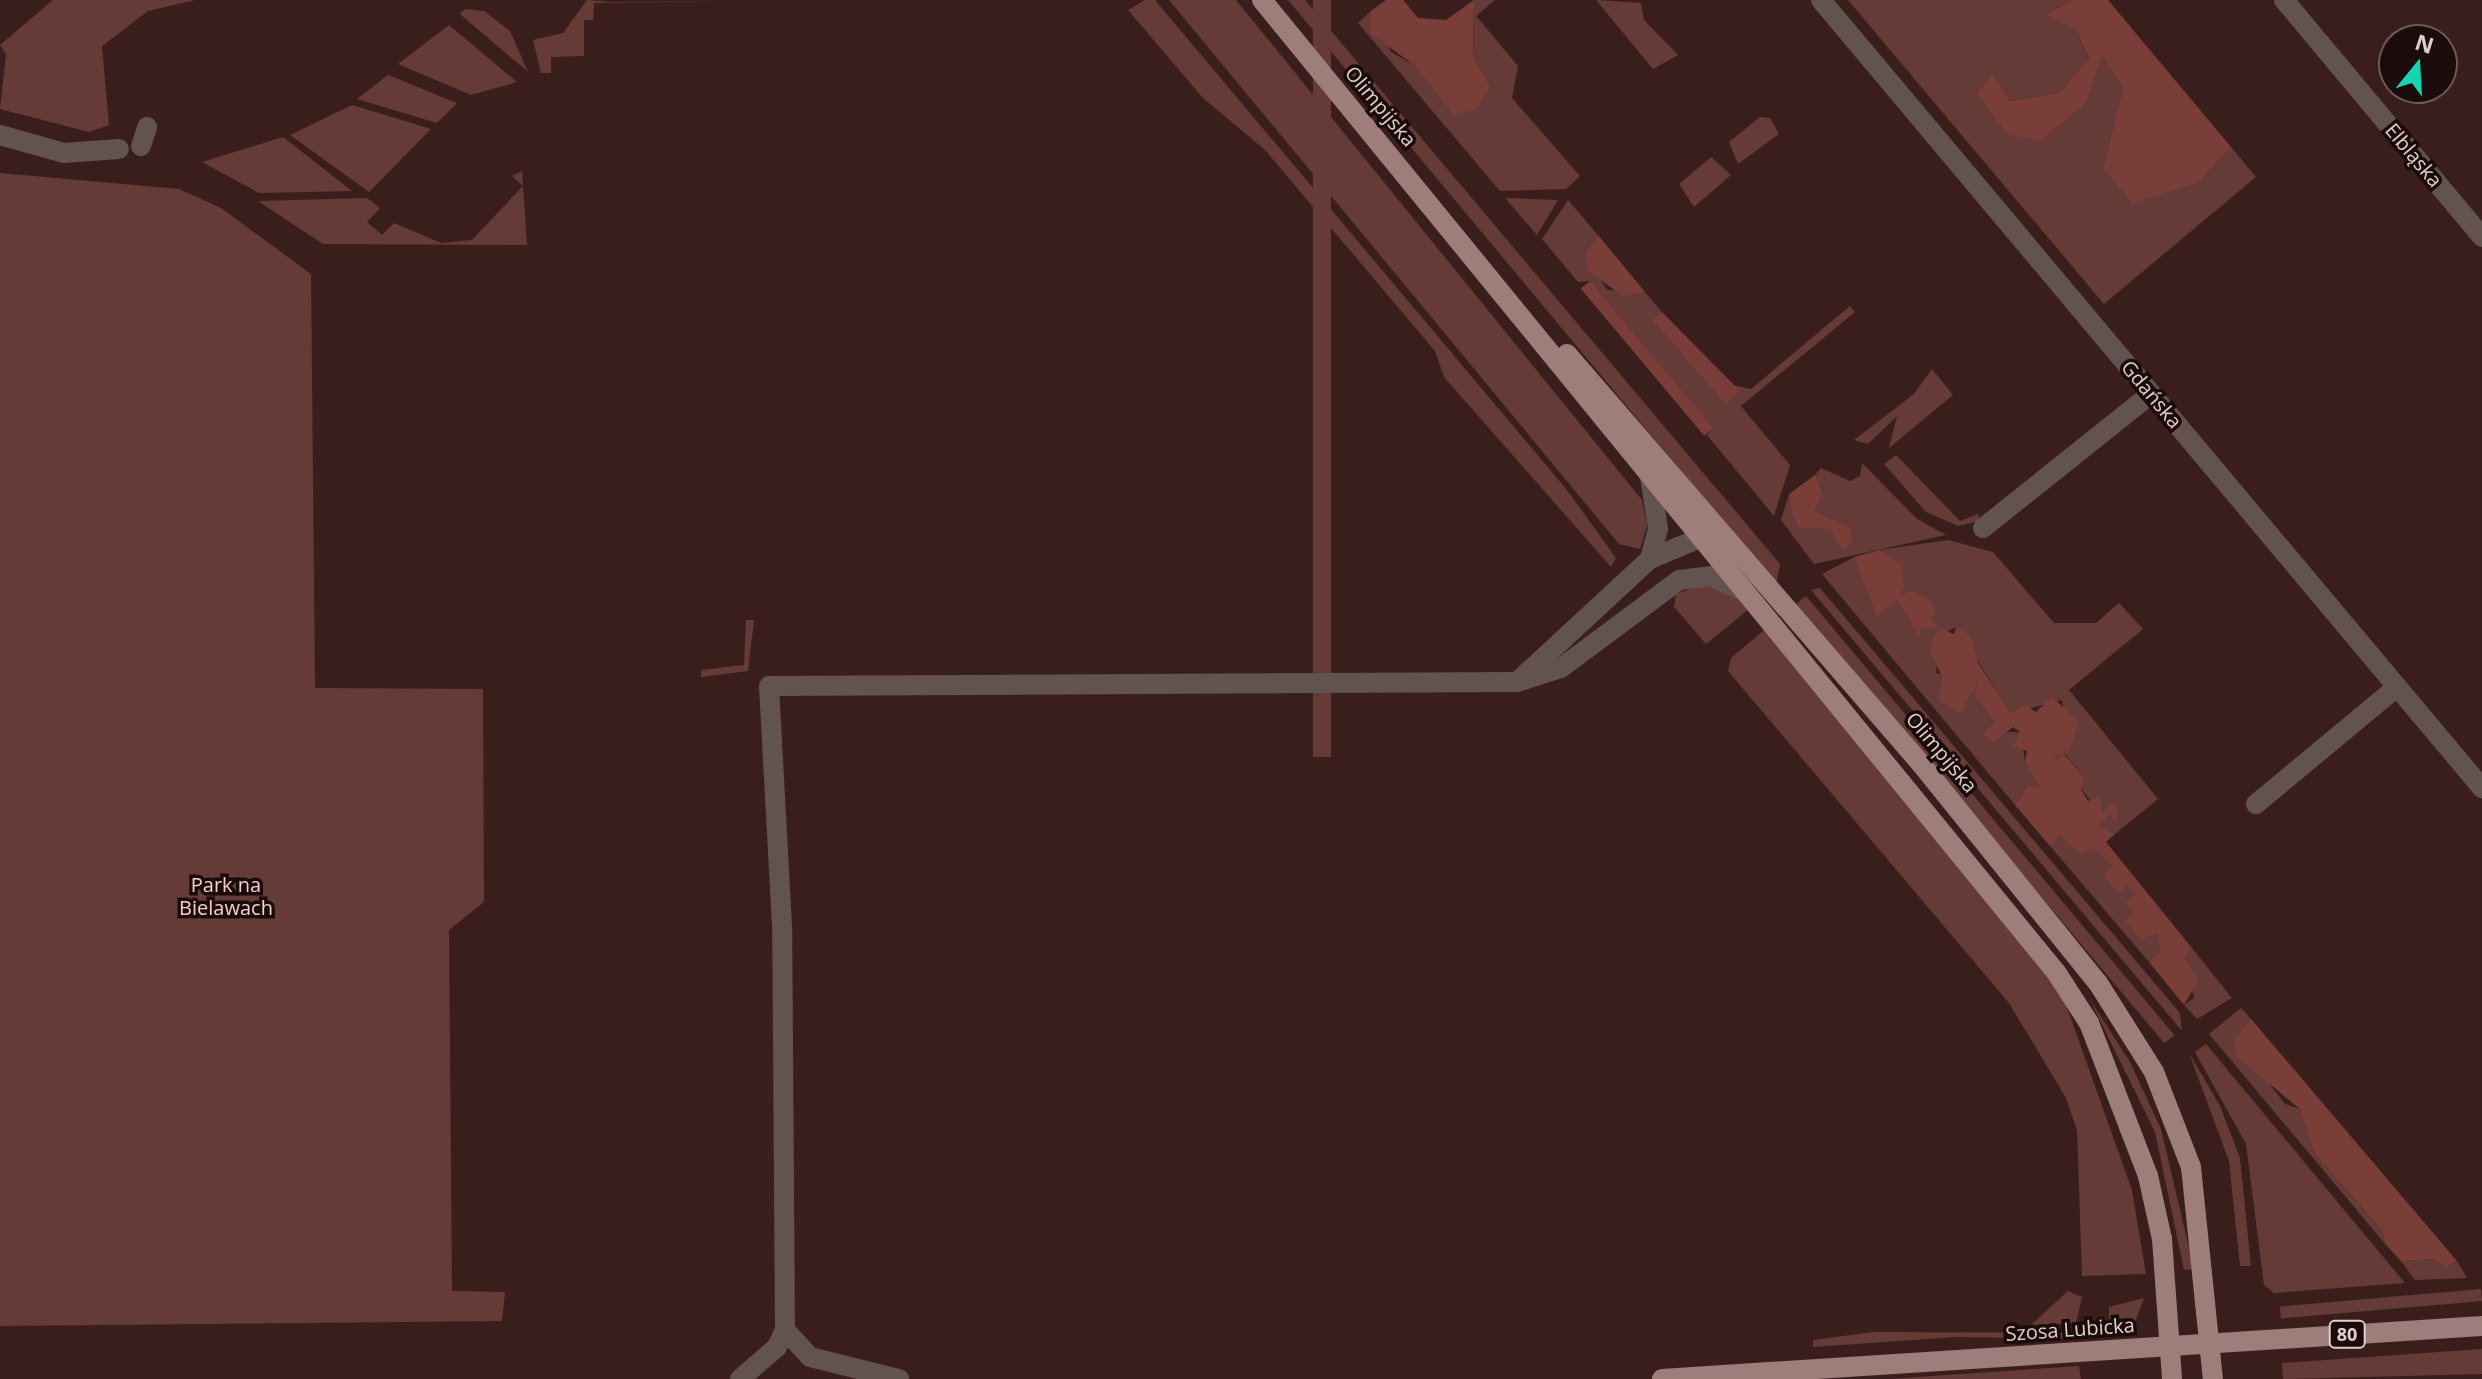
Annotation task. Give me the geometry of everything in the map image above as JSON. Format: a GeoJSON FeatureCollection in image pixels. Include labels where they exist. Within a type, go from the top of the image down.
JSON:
{"type":"FeatureCollection","features":[{"type":"Feature","properties":{"kind":"main road","name":"Olimpijska"},"geometry":{"type":"LineString","coordinates":[[1262,0],[1463,243],[1743,591],[2002,901],[2089,1023],[2148,1176],[2171,1345],[2172,1379]]}},
{"type":"Feature","properties":{"kind":"main road","name":"Olimpijska"},"geometry":{"type":"LineString","coordinates":[[1463,243],[1741,550],[2098,983],[2154,1072],[2191,1167],[2213,1379]]}},
{"type":"Feature","properties":{"kind":"main road","name":"Szosa Lubicka"},"geometry":{"type":"LineString","coordinates":[[1662,1379],[2482,1326]]}},
{"type":"Feature","properties":{"kind":"street","name":"Gdańska"},"geometry":{"type":"LineString","coordinates":[[1821,0],[2482,788]]}},
{"type":"Feature","properties":{"kind":"street","name":"Elbląska"},"geometry":{"type":"LineString","coordinates":[[2284,0],[2482,237]]}},
{"type":"Feature","properties":{"kind":"street"},"geometry":{"type":"LineString","coordinates":[[0,135],[64,153],[119,149]]}},
{"type":"Feature","properties":{"kind":"street"},"geometry":{"type":"LineString","coordinates":[[1983,528],[2151,394]]}},
{"type":"Feature","properties":{"kind":"street"},"geometry":{"type":"LineString","coordinates":[[1650,477],[1658,529],[1650,559]]}},
{"type":"Feature","properties":{"kind":"street"},"geometry":{"type":"LineString","coordinates":[[740,1379],[770,1355],[785,1330],[782,926],[769,686],[1517,682],[1561,668],[1679,580],[1700,538],[1697,499]]}},
{"type":"Feature","properties":{"kind":"street"},"geometry":{"type":"LineString","coordinates":[[1517,682],[1650,559],[1700,538],[1741,550]]}},
{"type":"Feature","properties":{"kind":"street"},"geometry":{"type":"LineString","coordinates":[[1679,580],[1710,576],[1743,591]]}},
{"type":"Feature","properties":{"kind":"street"},"geometry":{"type":"LineString","coordinates":[[2256,804],[2397,687]]}},
{"type":"Feature","properties":{"kind":"street"},"geometry":{"type":"LineString","coordinates":[[785,1330],[810,1357],[899,1379]]}},
{"type":"Feature","properties":{"kind":"green space"},"geometry":{"type":"Polygon","coordinates":[[[53,0],[195,0],[148,11],[102,46],[109,125],[89,132],[0,109],[6,54],[0,45],[53,0]]]}},
{"type":"Feature","properties":{"kind":"green space"},"geometry":{"type":"Polygon","coordinates":[[[587,0],[742,1],[594,3],[593,20],[584,20],[584,56],[551,57],[551,73],[541,73],[533,40],[563,33],[587,0]]]}},
{"type":"Feature","properties":{"kind":"green space"},"geometry":{"type":"Polygon","coordinates":[[[1145,0],[1155,0],[1567,490],[1616,558],[1611,567],[1444,377],[1435,351],[1265,150],[1203,98],[1128,10],[1145,0]]]}},
{"type":"Feature","properties":{"kind":"green space"},"geometry":{"type":"Polygon","coordinates":[[[1169,0],[1236,0],[1642,500],[1647,526],[1640,549],[1619,544],[1169,0]]]}},
{"type":"Feature","properties":{"kind":"green space"},"geometry":{"type":"Polygon","coordinates":[[[1288,0],[1305,0],[1780,564],[1776,585],[1288,0]]]}},
{"type":"Feature","properties":{"kind":"green space"},"geometry":{"type":"Polygon","coordinates":[[[1313,0],[1331,0],[1331,757],[1313,757],[1313,0]]]}},
{"type":"Feature","properties":{"kind":"green space"},"geometry":{"type":"Polygon","coordinates":[[[1474,0],[1495,0],[1476,16],[1518,66],[1512,98],[1580,176],[1566,189],[1500,191],[1358,23],[1371,11],[1391,52],[1414,65],[1453,113],[1476,110],[1491,88],[1473,55],[1474,0]]]}},
{"type":"Feature","properties":{"kind":"green space"},"geometry":{"type":"Polygon","coordinates":[[[1596,0],[1641,3],[1644,20],[1678,55],[1653,69],[1596,0]]]}},
{"type":"Feature","properties":{"kind":"green space"},"geometry":{"type":"Polygon","coordinates":[[[1848,0],[2072,0],[2045,14],[2076,29],[2089,60],[2060,93],[2009,101],[1977,93],[2041,141],[2086,103],[2103,53],[2123,88],[2103,167],[2199,182],[2231,147],[2256,177],[2104,304],[1848,0]]]}},
{"type":"Feature","properties":{"kind":"green space"},"geometry":{"type":"Polygon","coordinates":[[[465,9],[484,11],[510,31],[528,72],[460,14],[465,9]]]}},
{"type":"Feature","properties":{"kind":"green space"},"geometry":{"type":"Polygon","coordinates":[[[449,25],[517,82],[471,95],[398,64],[449,25]]]}},
{"type":"Feature","properties":{"kind":"green space"},"geometry":{"type":"Polygon","coordinates":[[[388,75],[457,103],[437,123],[357,99],[388,75]]]}},
{"type":"Feature","properties":{"kind":"green space"},"geometry":{"type":"Polygon","coordinates":[[[352,105],[431,129],[369,192],[290,135],[352,105]]]}},
{"type":"Feature","properties":{"kind":"green space"},"geometry":{"type":"Polygon","coordinates":[[[1760,117],[1770,118],[1779,134],[1738,164],[1729,142],[1760,117]]]}},
{"type":"Feature","properties":{"kind":"green space"},"geometry":{"type":"Polygon","coordinates":[[[283,137],[352,191],[259,193],[202,162],[283,137]]]}},
{"type":"Feature","properties":{"kind":"green space"},"geometry":{"type":"Polygon","coordinates":[[[1711,157],[1731,175],[1694,207],[1679,184],[1711,157]]]}},
{"type":"Feature","properties":{"kind":"green space"},"geometry":{"type":"Polygon","coordinates":[[[522,171],[527,245],[323,244],[258,201],[367,198],[380,208],[367,222],[382,235],[394,223],[441,243],[472,240],[523,186],[512,176],[522,171]]]}},
{"type":"Feature","properties":{"kind":"green space","name":"Park na Bielawach"},"geometry":{"type":"Polygon","coordinates":[[[0,173],[179,189],[221,208],[311,274],[315,688],[483,689],[484,902],[449,930],[452,1291],[505,1292],[502,1321],[0,1326],[0,173]]]}},
{"type":"Feature","properties":{"kind":"green space"},"geometry":{"type":"Polygon","coordinates":[[[1505,198],[1558,200],[1537,235],[1505,198]]]}},
{"type":"Feature","properties":{"kind":"green space"},"geometry":{"type":"Polygon","coordinates":[[[1568,200],[1598,235],[1585,253],[1607,290],[1645,292],[1661,311],[1652,320],[1724,403],[1739,391],[1729,384],[1751,389],[1850,306],[1855,312],[1741,406],[1790,465],[1774,516],[1707,435],[1713,428],[1590,281],[1578,282],[1542,239],[1568,200]]]}},
{"type":"Feature","properties":{"kind":"green space"},"geometry":{"type":"Polygon","coordinates":[[[1932,369],[1953,395],[1889,448],[1897,416],[1868,444],[1854,440],[1914,394],[1932,369]]]}},
{"type":"Feature","properties":{"kind":"green space"},"geometry":{"type":"Polygon","coordinates":[[[1896,455],[1960,521],[1978,514],[1980,521],[1958,526],[1926,512],[1884,464],[1896,455]]]}},
{"type":"Feature","properties":{"kind":"green space"},"geometry":{"type":"Polygon","coordinates":[[[1862,463],[1917,519],[1946,535],[1814,564],[1781,520],[1789,494],[1791,510],[1831,529],[1850,527],[1815,511],[1823,491],[1815,475],[1821,468],[1850,481],[1860,476],[1862,463]]]}},
{"type":"Feature","properties":{"kind":"green space"},"geometry":{"type":"Polygon","coordinates":[[[1948,540],[1993,552],[2054,623],[2096,623],[2119,603],[2143,629],[2069,690],[2158,799],[2115,834],[2097,825],[2110,815],[2117,821],[2113,814],[2102,816],[2081,788],[2085,778],[2065,754],[2056,762],[2053,755],[2069,750],[2062,700],[2011,713],[1956,627],[1941,635],[1936,673],[1979,681],[1974,696],[1995,722],[1983,732],[2021,732],[2025,762],[2041,787],[2028,785],[2015,805],[1822,574],[1854,557],[1877,616],[1897,600],[1921,628],[1929,619],[1925,602],[1897,596],[1901,563],[1879,550],[1948,540]]]}},
{"type":"Feature","properties":{"kind":"green space"},"geometry":{"type":"Polygon","coordinates":[[[1703,584],[1735,595],[1748,610],[1706,644],[1674,607],[1676,594],[1703,584]]]}},
{"type":"Feature","properties":{"kind":"green space"},"geometry":{"type":"Polygon","coordinates":[[[1820,588],[2180,1013],[2182,1031],[1811,590],[1820,588]]]}},
{"type":"Feature","properties":{"kind":"green space"},"geometry":{"type":"Polygon","coordinates":[[[1806,596],[2174,1035],[2164,1043],[1796,604],[1806,596]]]}},
{"type":"Feature","properties":{"kind":"green space"},"geometry":{"type":"Polygon","coordinates":[[[746,620],[754,620],[748,671],[701,677],[701,670],[744,665],[746,620]]]}},
{"type":"Feature","properties":{"kind":"green space"},"geometry":{"type":"Polygon","coordinates":[[[1764,630],[2006,917],[2065,1002],[2132,1190],[2146,1274],[2082,1276],[2077,1130],[2066,1098],[2009,1003],[1728,671],[1731,658],[1764,630]]]}},
{"type":"Feature","properties":{"kind":"green space"},"geometry":{"type":"Polygon","coordinates":[[[2061,836],[2093,848],[2112,867],[2120,893],[2127,884],[2135,894],[2134,911],[2157,932],[2160,952],[2149,962],[2050,846],[2061,836]]]}},
{"type":"Feature","properties":{"kind":"green space"},"geometry":{"type":"Polygon","coordinates":[[[2192,948],[2232,998],[2197,1019],[2184,1005],[2194,998],[2184,956],[2192,948]]]}},
{"type":"Feature","properties":{"kind":"green space"},"geometry":{"type":"Polygon","coordinates":[[[2089,998],[2130,1062],[2161,1129],[2194,1269],[2184,1270],[2155,1132],[2089,998]]]}},
{"type":"Feature","properties":{"kind":"green space"},"geometry":{"type":"Polygon","coordinates":[[[2241,1008],[2251,1019],[2234,1038],[2285,1104],[2300,1109],[2314,1153],[2382,1230],[2386,1245],[2209,1034],[2241,1008]]]}},
{"type":"Feature","properties":{"kind":"green space"},"geometry":{"type":"Polygon","coordinates":[[[2206,1044],[2405,1283],[2274,1293],[2264,1285],[2246,1144],[2195,1052],[2206,1044]]]}},
{"type":"Feature","properties":{"kind":"green space"},"geometry":{"type":"Polygon","coordinates":[[[2189,1053],[2220,1106],[2240,1158],[2251,1266],[2240,1266],[2229,1161],[2189,1053]]]}},
{"type":"Feature","properties":{"kind":"green space"},"geometry":{"type":"Polygon","coordinates":[[[2433,1259],[2446,1267],[2457,1261],[2467,1278],[2415,1280],[2401,1261],[2433,1259]]]}},
{"type":"Feature","properties":{"kind":"green space"},"geometry":{"type":"Polygon","coordinates":[[[2481,1289],[2482,1301],[2281,1319],[2280,1307],[2481,1289]]]}},
{"type":"Feature","properties":{"kind":"green space"},"geometry":{"type":"Polygon","coordinates":[[[2068,1291],[2082,1297],[2076,1323],[2031,1325],[2068,1291]]]}},
{"type":"Feature","properties":{"kind":"green space"},"geometry":{"type":"Polygon","coordinates":[[[2144,1298],[2135,1322],[2109,1336],[2109,1307],[2144,1298]]]}},
{"type":"Feature","properties":{"kind":"green space"},"geometry":{"type":"Polygon","coordinates":[[[1873,1332],[2078,1333],[2078,1339],[1956,1337],[1813,1347],[1813,1340],[1873,1332]]]}},
{"type":"Feature","properties":{"kind":"green space"},"geometry":{"type":"Polygon","coordinates":[[[2482,1349],[2482,1374],[2283,1379],[2282,1363],[2482,1349]]]}},
{"type":"Feature","properties":{"kind":"green space"},"geometry":{"type":"Polygon","coordinates":[[[2079,1366],[2081,1379],[1889,1379],[2079,1366]]]}},
{"type":"Feature","properties":{"kind":"shaded area"},"geometry":{"type":"Polygon","coordinates":[[[1386,0],[1403,0],[1418,18],[1446,20],[1474,0],[1473,55],[1491,88],[1476,110],[1453,114],[1414,65],[1370,33],[1371,11],[1386,0]]]}},
{"type":"Feature","properties":{"kind":"shaded area"},"geometry":{"type":"Polygon","coordinates":[[[2072,0],[2108,0],[2231,147],[2199,182],[2132,203],[2103,167],[2123,88],[2103,54],[2086,103],[2041,141],[2007,134],[1977,93],[1993,75],[2009,101],[2060,93],[2089,59],[2076,29],[2044,15],[2072,0]]]}},
{"type":"Feature","properties":{"kind":"shaded area"},"geometry":{"type":"Polygon","coordinates":[[[1598,235],[1645,292],[1623,296],[1588,271],[1585,253],[1598,235]]]}},
{"type":"Feature","properties":{"kind":"shaded area"},"geometry":{"type":"Polygon","coordinates":[[[1590,281],[1713,428],[1704,436],[1581,289],[1590,281]]]}},
{"type":"Feature","properties":{"kind":"shaded area"},"geometry":{"type":"Polygon","coordinates":[[[1661,311],[1740,391],[1725,404],[1652,320],[1661,311]]]}},
{"type":"Feature","properties":{"kind":"shaded area"},"geometry":{"type":"Polygon","coordinates":[[[1815,475],[1823,492],[1815,511],[1850,527],[1852,543],[1842,549],[1830,529],[1798,527],[1791,510],[1789,494],[1815,475]]]}},
{"type":"Feature","properties":{"kind":"shaded area"},"geometry":{"type":"Polygon","coordinates":[[[1879,550],[1901,563],[1904,588],[1898,596],[1912,591],[1930,600],[1936,612],[1930,619],[1939,627],[1921,628],[1920,637],[1897,600],[1877,617],[1854,557],[1879,550]]]}},
{"type":"Feature","properties":{"kind":"shaded area"},"geometry":{"type":"Polygon","coordinates":[[[1956,627],[1971,636],[1978,663],[2011,713],[2025,705],[2036,712],[2052,697],[2079,722],[2069,750],[2054,756],[2057,761],[2064,754],[2085,778],[2081,789],[2088,801],[2100,797],[2102,814],[2111,802],[2117,807],[2117,822],[2110,815],[2098,825],[2115,834],[2106,842],[2192,948],[2184,957],[2198,981],[2184,1005],[2149,962],[2160,952],[2157,933],[2141,939],[2126,922],[2134,911],[2125,904],[2135,894],[2127,885],[2119,894],[2104,875],[2111,866],[2093,848],[2078,853],[2061,836],[2050,846],[2015,805],[2028,785],[2040,787],[2025,762],[2027,751],[2013,746],[2020,732],[2013,727],[1993,742],[1982,733],[1995,722],[1974,696],[1978,681],[1960,714],[1939,701],[1942,676],[1930,653],[1933,637],[1941,629],[1954,634],[1956,627]]]}},
{"type":"Feature","properties":{"kind":"shaded area"},"geometry":{"type":"Polygon","coordinates":[[[2251,1019],[2457,1261],[2446,1267],[2433,1259],[2401,1261],[2386,1245],[2382,1230],[2314,1153],[2300,1109],[2237,1057],[2234,1038],[2251,1019]]]}}]}
